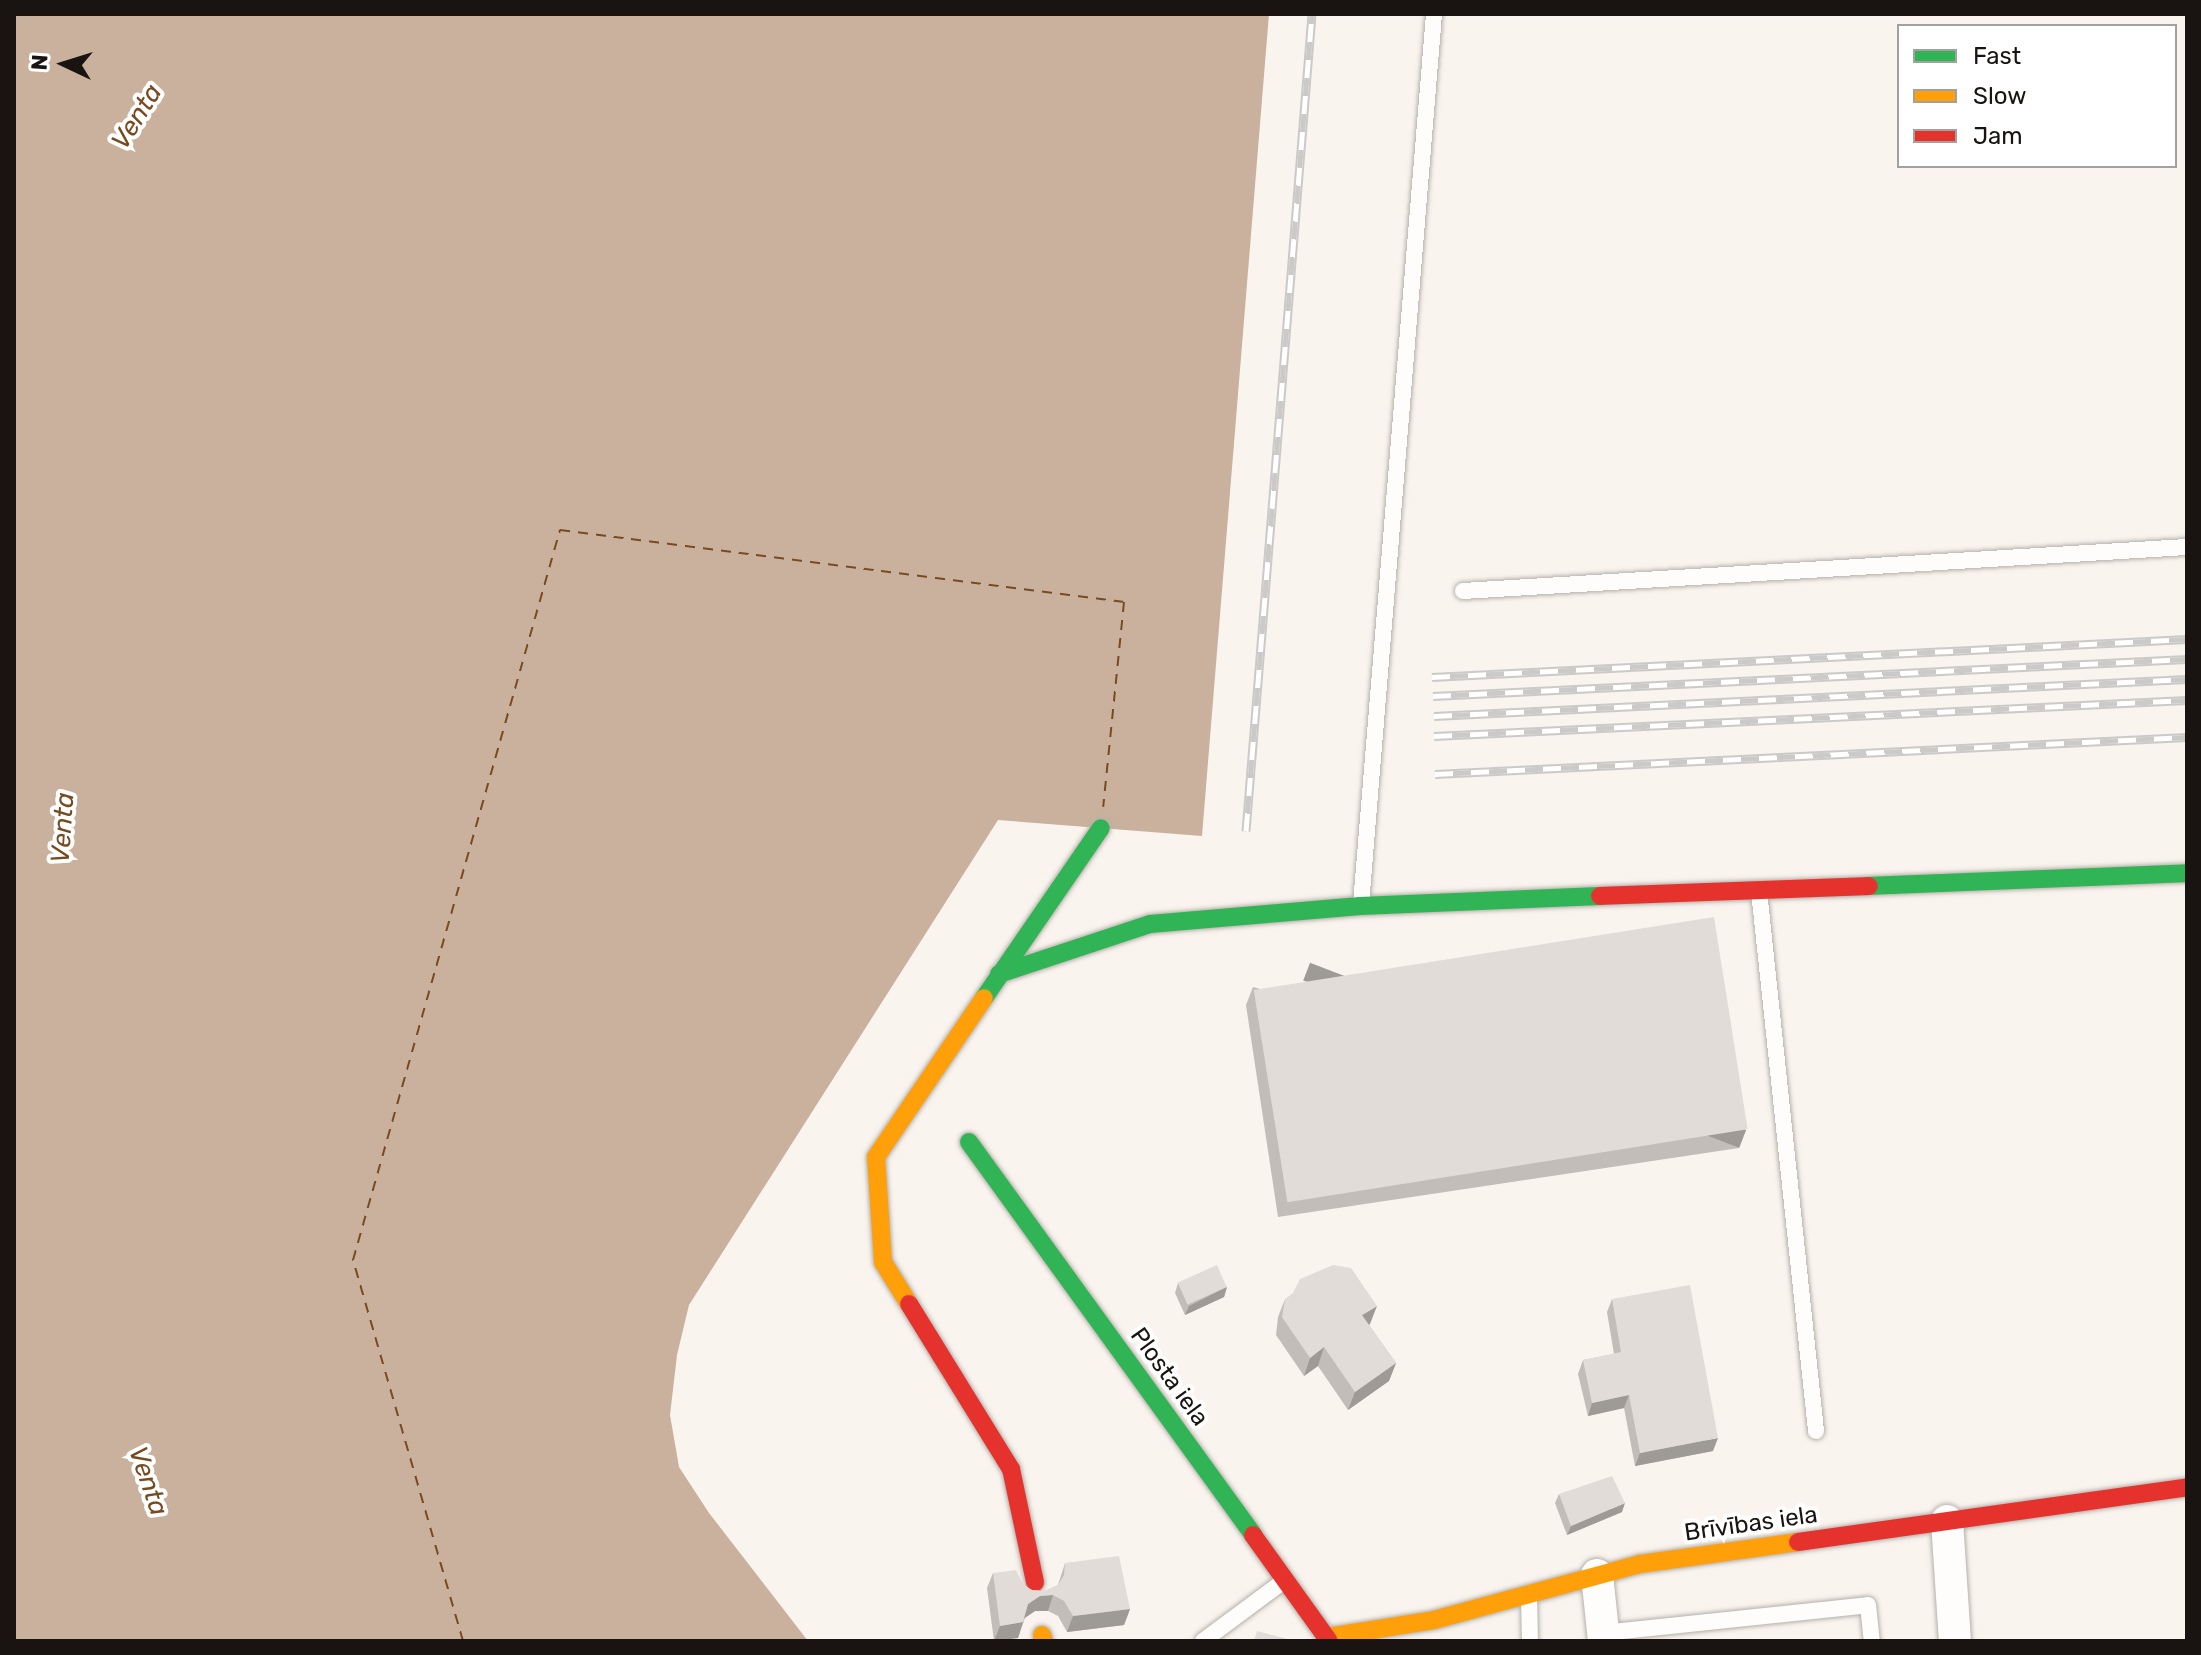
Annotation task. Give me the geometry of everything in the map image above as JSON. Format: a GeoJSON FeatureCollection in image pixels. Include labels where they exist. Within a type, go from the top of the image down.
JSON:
{"type":"FeatureCollection","features":[{"type":"Feature","properties":{"kind":"street"},"geometry":{"type":"LineString","coordinates":[[1035,1582],[1011,1469],[883,1262],[876,1157],[1101,828]]}},
{"type":"Feature","properties":{"kind":"street"},"geometry":{"type":"LineString","coordinates":[[999,974],[1150,924],[1360,906],[2187,873]]}},
{"type":"Feature","properties":{"kind":"street","name":"Plosta iela"},"geometry":{"type":"LineString","coordinates":[[969,1142],[1328,1639]]}},
{"type":"Feature","properties":{"kind":"street","name":"Brīvības iela"},"geometry":{"type":"LineString","coordinates":[[1328,1639],[1434,1620],[1640,1564],[2187,1487]]}},
{"type":"Feature","properties":{"kind":"street"},"geometry":{"type":"LineString","coordinates":[[1947,1521],[1955,1641]]}},
{"type":"Feature","properties":{"kind":"street"},"geometry":{"type":"LineString","coordinates":[[1597,1575],[1604,1637]]}},
{"type":"Feature","properties":{"kind":"lane"},"geometry":{"type":"LineString","coordinates":[[1360,906],[1434,14]]}},
{"type":"Feature","properties":{"kind":"lane"},"geometry":{"type":"LineString","coordinates":[[1463,591],[2187,547]]}},
{"type":"Feature","properties":{"kind":"lane"},"geometry":{"type":"LineString","coordinates":[[1758,889],[1816,1431]]}},
{"type":"Feature","properties":{"kind":"lane"},"geometry":{"type":"LineString","coordinates":[[1203,1641],[1286,1579]]}},
{"type":"Feature","properties":{"kind":"lane"},"geometry":{"type":"LineString","coordinates":[[1529,1594],[1530,1641]]}},
{"type":"Feature","properties":{"kind":"lane"},"geometry":{"type":"LineString","coordinates":[[1604,1637],[1868,1605],[1872,1641]]}},
{"type":"Feature","properties":{"kind":"water","name":"Venta"},"geometry":{"type":"Polygon","coordinates":[[[14,14],[1269,14],[1202,836],[998,820],[689,1305],[677,1355],[670,1415],[679,1467],[709,1513],[808,1641],[14,1641],[14,14]]]}},
{"type":"Feature","properties":{"kind":"building"},"geometry":{"type":"Polygon","coordinates":[[[1714,917],[1748,1129],[1287,1202],[1254,990],[1714,917]]]}},
{"type":"Feature","properties":{"kind":"building"},"geometry":{"type":"Polygon","coordinates":[[[1217,1265],[1227,1287],[1187,1304],[1178,1282],[1217,1265]]]}},
{"type":"Feature","properties":{"kind":"building"},"geometry":{"type":"Polygon","coordinates":[[[1333,1265],[1351,1268],[1377,1306],[1362,1315],[1396,1363],[1355,1392],[1324,1347],[1310,1358],[1282,1317],[1285,1299],[1293,1293],[1300,1279],[1333,1265]]]}},
{"type":"Feature","properties":{"kind":"building"},"geometry":{"type":"Polygon","coordinates":[[[1690,1285],[1718,1438],[1640,1453],[1629,1395],[1592,1403],[1583,1360],[1621,1352],[1612,1299],[1690,1285]]]}},
{"type":"Feature","properties":{"kind":"building"},"geometry":{"type":"Polygon","coordinates":[[[1612,1476],[1625,1503],[1571,1526],[1559,1494],[1612,1476]]]}},
{"type":"Feature","properties":{"kind":"building"},"geometry":{"type":"Polygon","coordinates":[[[1119,1556],[1130,1609],[1073,1616],[1064,1601],[1053,1595],[1040,1596],[1028,1604],[1023,1622],[1000,1626],[993,1573],[1016,1570],[1023,1584],[1032,1590],[1045,1591],[1058,1585],[1064,1575],[1065,1563],[1119,1556]]]}},
{"type":"Feature","properties":{"kind":"building"},"geometry":{"type":"Polygon","coordinates":[[[1257,1631],[1295,1641],[1254,1641],[1257,1631]]]}},
{"type":"Feature","properties":{"kind":"ferry route"},"geometry":{"type":"LineString","coordinates":[[463,1641],[353,1260],[560,530],[1124,602],[1103,807]]}},
{"type":"Feature","properties":{"kind":"railway"},"geometry":{"type":"LineString","coordinates":[[1246,831],[1312,14]]}},
{"type":"Feature","properties":{"kind":"railway"},"geometry":{"type":"LineString","coordinates":[[1432,677],[2187,639]]}},
{"type":"Feature","properties":{"kind":"railway"},"geometry":{"type":"LineString","coordinates":[[1433,696],[2187,659]]}},
{"type":"Feature","properties":{"kind":"railway"},"geometry":{"type":"LineString","coordinates":[[1434,716],[2187,679]]}},
{"type":"Feature","properties":{"kind":"railway"},"geometry":{"type":"LineString","coordinates":[[1434,736],[2187,700]]}},
{"type":"Feature","properties":{"kind":"railway"},"geometry":{"type":"LineString","coordinates":[[1435,774],[2187,737]]}},
{"type":"Feature","properties":{"kind":"traffic: fast"},"geometry":{"type":"LineString","coordinates":[[984,998],[1101,828]]}},
{"type":"Feature","properties":{"kind":"traffic: fast"},"geometry":{"type":"LineString","coordinates":[[1869,886],[2187,873]]}},
{"type":"Feature","properties":{"kind":"traffic: fast"},"geometry":{"type":"LineString","coordinates":[[999,974],[1150,924],[1360,906],[1600,896]]}},
{"type":"Feature","properties":{"kind":"traffic: fast"},"geometry":{"type":"LineString","coordinates":[[969,1142],[1253,1535]]}},
{"type":"Feature","properties":{"kind":"traffic: slow"},"geometry":{"type":"LineString","coordinates":[[909,1304],[883,1262],[876,1157],[984,998]]}},
{"type":"Feature","properties":{"kind":"traffic: slow"},"geometry":{"type":"LineString","coordinates":[[1328,1637],[1434,1620],[1640,1564],[1798,1542]]}},
{"type":"Feature","properties":{"kind":"traffic: slow"},"geometry":{"type":"LineString","coordinates":[[1042,1635],[1044,1641]]}},
{"type":"Feature","properties":{"kind":"traffic: jam"},"geometry":{"type":"LineString","coordinates":[[1600,896],[1869,886]]}},
{"type":"Feature","properties":{"kind":"traffic: jam"},"geometry":{"type":"LineString","coordinates":[[909,1304],[1011,1469],[1035,1582]]}},
{"type":"Feature","properties":{"kind":"traffic: jam"},"geometry":{"type":"LineString","coordinates":[[1798,1542],[2187,1487]]}},
{"type":"Feature","properties":{"kind":"traffic: jam"},"geometry":{"type":"LineString","coordinates":[[1253,1535],[1329,1641]]}}]}
